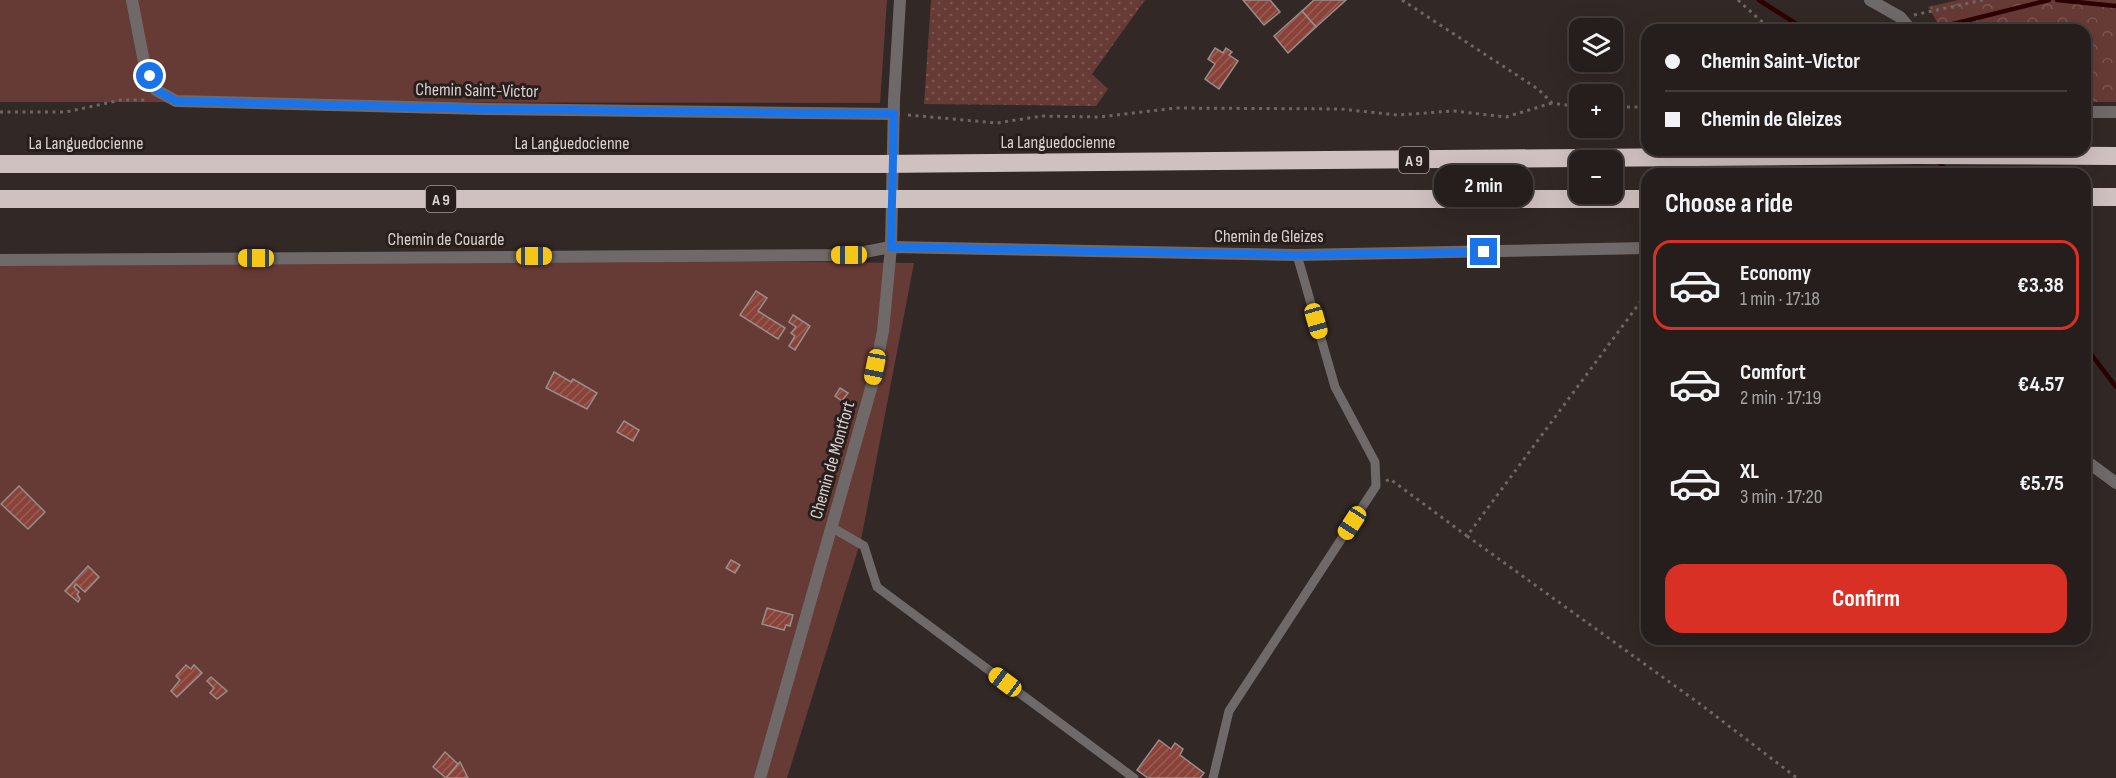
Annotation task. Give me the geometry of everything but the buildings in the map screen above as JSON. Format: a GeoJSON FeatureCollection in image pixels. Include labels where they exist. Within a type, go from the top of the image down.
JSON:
{"type":"FeatureCollection","features":[{"type":"Feature","properties":{"kind":"highway","name":"La Languedocienne"},"geometry":{"type":"LineString","coordinates":[[0,164],[912,164],[1804,156]]}},
{"type":"Feature","properties":{"kind":"highway","name":"La Languedocienne"},"geometry":{"type":"LineString","coordinates":[[2006,156],[2116,156]]}},
{"type":"Feature","properties":{"kind":"highway"},"geometry":{"type":"LineString","coordinates":[[2091,197],[2116,197]]}},
{"type":"Feature","properties":{"kind":"highway","name":"A 9"},"geometry":{"type":"LineString","coordinates":[[0,200],[1641,199]]}},
{"type":"Feature","properties":{"kind":"street"},"geometry":{"type":"LineString","coordinates":[[132,0],[144,62],[156,90],[176,101]]}},
{"type":"Feature","properties":{"kind":"street","name":"Chemin de Montfort"},"geometry":{"type":"LineString","coordinates":[[760,778],[872,385],[883,331],[891,247],[894,114],[900,0]]}},
{"type":"Feature","properties":{"kind":"street"},"geometry":{"type":"LineString","coordinates":[[1870,0],[1900,17],[1906,24]]}},
{"type":"Feature","properties":{"kind":"street","name":"Chemin Saint-Victor"},"geometry":{"type":"LineString","coordinates":[[176,101],[484,109],[894,114]]}},
{"type":"Feature","properties":{"kind":"street"},"geometry":{"type":"LineString","coordinates":[[2091,112],[2116,112]]}},
{"type":"Feature","properties":{"kind":"street","name":"Chemin de Gleizes"},"geometry":{"type":"LineString","coordinates":[[891,247],[1297,255],[1641,248]]}},
{"type":"Feature","properties":{"kind":"street","name":"Chemin de Couarde"},"geometry":{"type":"LineString","coordinates":[[0,260],[849,255],[891,247]]}},
{"type":"Feature","properties":{"kind":"street"},"geometry":{"type":"LineString","coordinates":[[2091,464],[2116,483]]}},
{"type":"Feature","properties":{"kind":"lane"},"geometry":{"type":"LineString","coordinates":[[1213,778],[1228,711],[1376,486],[1375,462],[1335,387],[1297,255]]}},
{"type":"Feature","properties":{"kind":"lane"},"geometry":{"type":"LineString","coordinates":[[831,527],[864,546],[877,586],[1134,778]]}},
{"type":"Feature","properties":{"kind":"path"},"geometry":{"type":"LineString","coordinates":[[1402,0],[1538,89],[1552,104]]}},
{"type":"Feature","properties":{"kind":"path"},"geometry":{"type":"LineString","coordinates":[[1738,0],[1764,24]]}},
{"type":"Feature","properties":{"kind":"path"},"geometry":{"type":"LineString","coordinates":[[1900,17],[1983,0]]}},
{"type":"Feature","properties":{"kind":"path"},"geometry":{"type":"LineString","coordinates":[[0,112],[66,112],[121,100],[176,101]]}},
{"type":"Feature","properties":{"kind":"path"},"geometry":{"type":"LineString","coordinates":[[894,114],[997,123],[1042,116],[1099,117],[1176,108],[1341,109],[1397,115],[1454,111],[1506,117],[1552,104],[1569,105]]}},
{"type":"Feature","properties":{"kind":"path"},"geometry":{"type":"LineString","coordinates":[[1623,107],[1641,107]]}},
{"type":"Feature","properties":{"kind":"path"},"geometry":{"type":"LineString","coordinates":[[1467,536],[1641,301]]}},
{"type":"Feature","properties":{"kind":"path"},"geometry":{"type":"LineString","coordinates":[[1376,486],[1390,479],[1700,704],[1797,778]]}},
{"type":"Feature","properties":{"kind":"green space"},"geometry":{"type":"Polygon","coordinates":[[[0,0],[887,0],[880,103],[0,102],[0,0]]]}},
{"type":"Feature","properties":{"kind":"green space"},"geometry":{"type":"Polygon","coordinates":[[[931,0],[1145,0],[1092,74],[1108,89],[1096,106],[924,104],[931,0]]]}},
{"type":"Feature","properties":{"kind":"green space"},"geometry":{"type":"Polygon","coordinates":[[[1958,0],[2116,0],[2116,102],[2091,102],[2091,24],[1938,24],[1928,7],[1958,0]]]}},
{"type":"Feature","properties":{"kind":"green space"},"geometry":{"type":"Polygon","coordinates":[[[0,254],[914,263],[861,540],[787,778],[0,778],[0,254]]]}},
{"type":"Feature","properties":{"kind":"waterway"},"geometry":{"type":"LineString","coordinates":[[1759,0],[1796,24]]}},
{"type":"Feature","properties":{"kind":"waterway"},"geometry":{"type":"LineString","coordinates":[[1953,24],[2049,0]]}},
{"type":"Feature","properties":{"kind":"waterway"},"geometry":{"type":"LineString","coordinates":[[2057,0],[2116,6]]}},
{"type":"Feature","properties":{"kind":"waterway"},"geometry":{"type":"LineString","coordinates":[[1939,162],[1944,168]]}},
{"type":"Feature","properties":{"kind":"waterway"},"geometry":{"type":"LineString","coordinates":[[2091,354],[2116,387]]}},
{"type":"Feature","properties":{"kind":"route"},"geometry":{"type":"LineString","coordinates":[[150,76],[156,90],[176,101],[484,109],[894,114],[891,247],[1297,255],[1484,252]]}}]}
